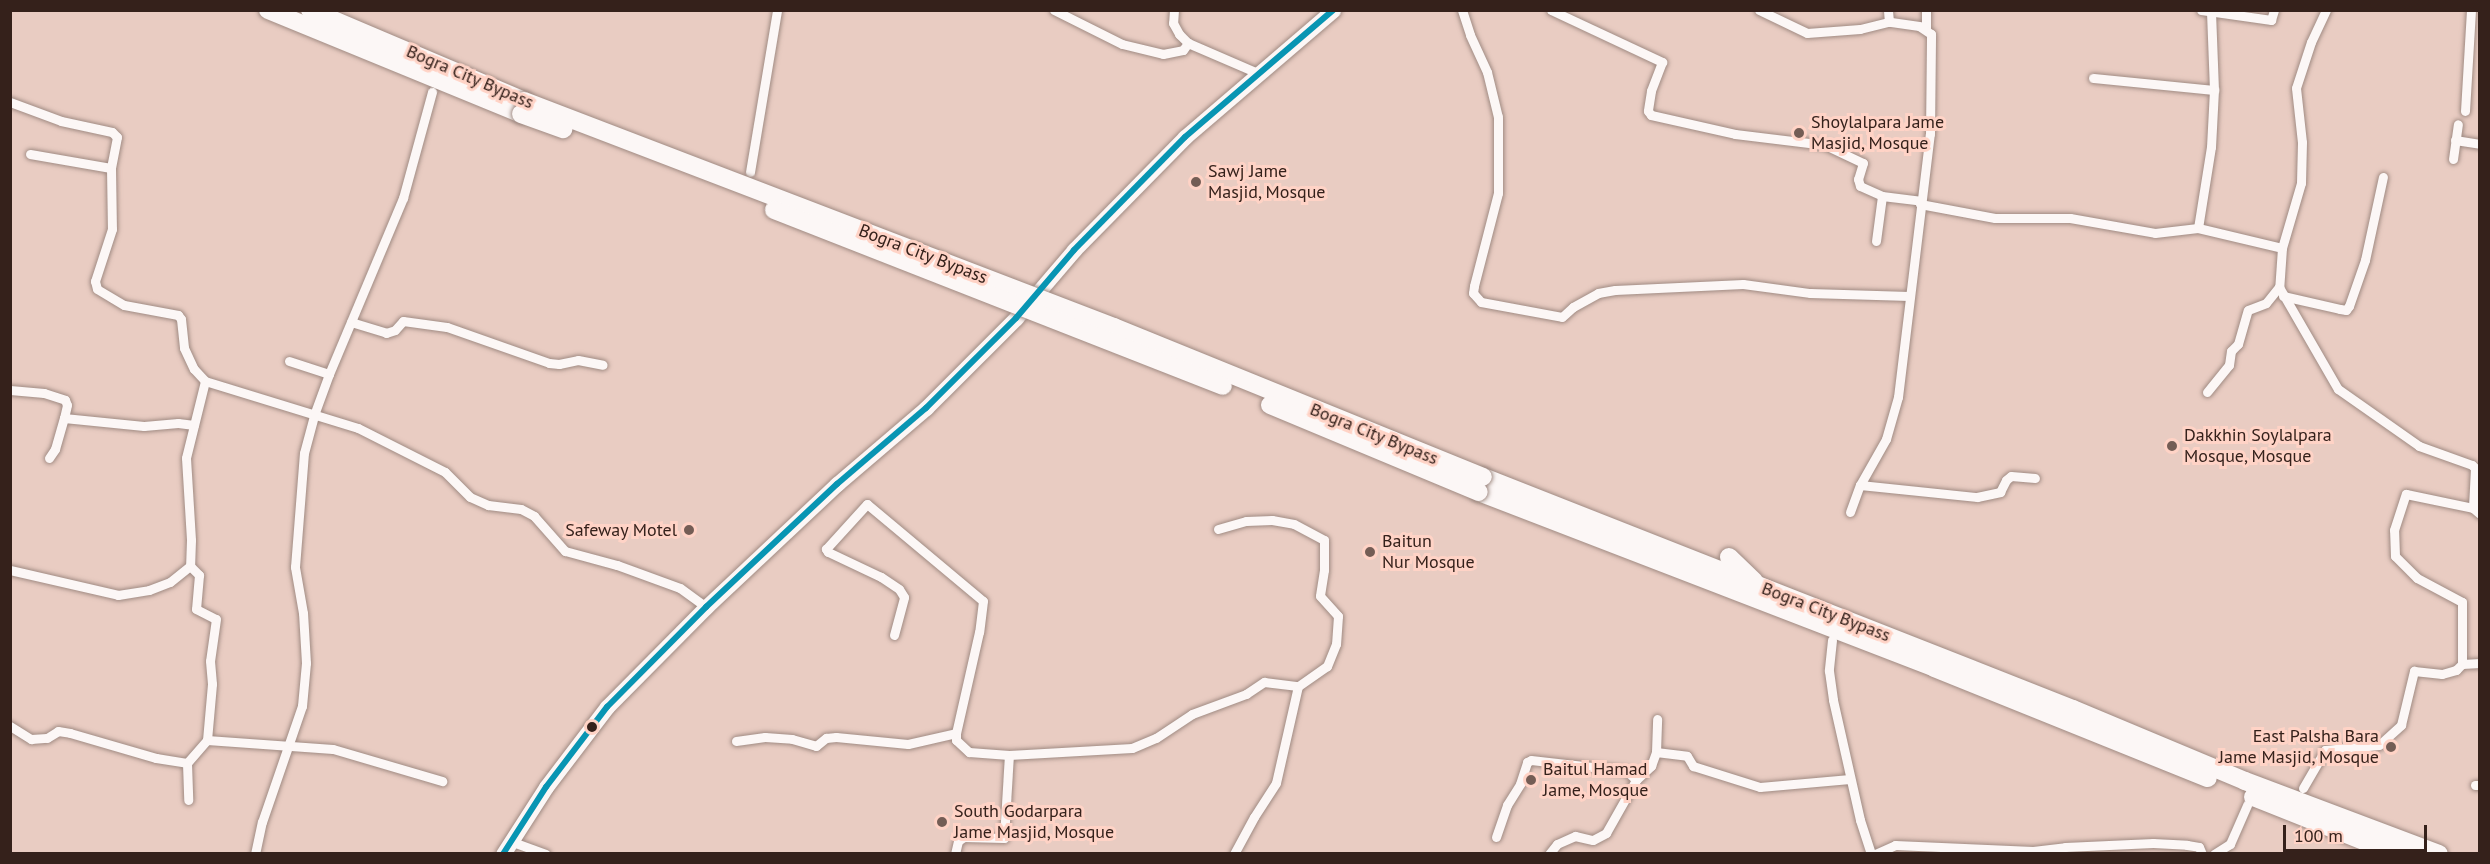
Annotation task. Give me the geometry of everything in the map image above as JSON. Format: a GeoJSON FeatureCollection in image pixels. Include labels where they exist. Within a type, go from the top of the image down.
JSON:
{"type":"FeatureCollection","features":[{"type":"Feature","properties":{"kind":"highway","name":"Bogra City Bypass"},"geometry":{"type":"LineString","coordinates":[[268,10],[351,36],[685,174],[1481,485],[2397,854]]}},
{"type":"Feature","properties":{"kind":"highway","name":"Bogra City Bypass"},"geometry":{"type":"LineString","coordinates":[[310,10],[351,36]]}},
{"type":"Feature","properties":{"kind":"highway","name":"Bogra City Bypass"},"geometry":{"type":"LineString","coordinates":[[1481,485],[1760,586],[2073,709],[2245,781],[2439,854]]}},
{"type":"Feature","properties":{"kind":"highway"},"geometry":{"type":"LineString","coordinates":[[1729,557],[1760,586]]}},
{"type":"Feature","properties":{"kind":"main road"},"geometry":{"type":"LineString","coordinates":[[506,847],[546,787],[608,706],[706,607],[837,484],[926,408],[1177,146],[1333,10]]}},
{"type":"Feature","properties":{"kind":"street"},"geometry":{"type":"LineString","coordinates":[[750,172],[777,10]]}},
{"type":"Feature","properties":{"kind":"street"},"geometry":{"type":"LineString","coordinates":[[1054,10],[1122,44],[1163,54],[1183,50],[1188,43]]}},
{"type":"Feature","properties":{"kind":"street"},"geometry":{"type":"LineString","coordinates":[[1174,10],[1173,23],[1188,43],[1260,75]]}},
{"type":"Feature","properties":{"kind":"street"},"geometry":{"type":"LineString","coordinates":[[1462,10],[1470,35],[1487,72],[1498,117],[1498,193],[1473,292],[1481,302],[1562,317],[1598,293],[1615,290],[1743,284],[1810,293],[1909,296]]}},
{"type":"Feature","properties":{"kind":"street"},"geometry":{"type":"LineString","coordinates":[[1551,10],[1662,62],[1651,91],[1648,111],[1651,115],[1735,135],[1825,145],[1863,163],[1858,179],[1860,186],[1882,196],[1995,218],[2070,218],[2154,233],[2198,228],[2282,248]]}},
{"type":"Feature","properties":{"kind":"street"},"geometry":{"type":"LineString","coordinates":[[1759,10],[1807,33],[1860,29],[1889,22],[1926,28]]}},
{"type":"Feature","properties":{"kind":"street"},"geometry":{"type":"LineString","coordinates":[[1888,10],[1889,22]]}},
{"type":"Feature","properties":{"kind":"street"},"geometry":{"type":"LineString","coordinates":[[1850,512],[1860,485],[1886,439],[1898,397],[1905,357],[1909,296],[1930,134],[1931,34],[1926,28],[1926,10]]}},
{"type":"Feature","properties":{"kind":"street"},"geometry":{"type":"LineString","coordinates":[[2201,10],[2271,20],[2274,10]]}},
{"type":"Feature","properties":{"kind":"street"},"geometry":{"type":"LineString","coordinates":[[2207,392],[2229,365],[2231,351],[2238,344],[2248,310],[2266,303],[2278,287],[2282,248],[2301,183],[2302,142],[2296,88],[2311,42],[2326,10]]}},
{"type":"Feature","properties":{"kind":"street"},"geometry":{"type":"LineString","coordinates":[[2465,111],[2471,10]]}},
{"type":"Feature","properties":{"kind":"street"},"geometry":{"type":"LineString","coordinates":[[2198,228],[2211,147],[2214,90],[2211,13]]}},
{"type":"Feature","properties":{"kind":"street"},"geometry":{"type":"LineString","coordinates":[[2468,74],[2480,76]]}},
{"type":"Feature","properties":{"kind":"street"},"geometry":{"type":"LineString","coordinates":[[2093,78],[2214,90]]}},
{"type":"Feature","properties":{"kind":"street"},"geometry":{"type":"LineString","coordinates":[[255,854],[262,822],[302,706],[306,663],[303,613],[295,567],[304,453],[314,415],[329,374],[403,198],[432,92]]}},
{"type":"Feature","properties":{"kind":"street"},"geometry":{"type":"LineString","coordinates":[[10,102],[61,121],[112,132],[118,142],[111,168],[112,230],[95,281],[97,289],[124,305],[178,315],[184,348],[194,369],[205,381],[358,428],[445,472],[470,498],[488,505],[521,509],[534,516],[565,551],[617,565],[680,588],[706,607]]}},
{"type":"Feature","properties":{"kind":"street"},"geometry":{"type":"LineString","coordinates":[[2452,159],[2458,124]]}},
{"type":"Feature","properties":{"kind":"street"},"geometry":{"type":"LineString","coordinates":[[2456,140],[2480,144]]}},
{"type":"Feature","properties":{"kind":"street"},"geometry":{"type":"LineString","coordinates":[[30,153],[111,168]]}},
{"type":"Feature","properties":{"kind":"street"},"geometry":{"type":"LineString","coordinates":[[2283,296],[2340,309],[2346,309],[2349,306],[2365,260],[2383,177]]}},
{"type":"Feature","properties":{"kind":"street"},"geometry":{"type":"LineString","coordinates":[[1876,241],[1882,196]]}},
{"type":"Feature","properties":{"kind":"street"},"geometry":{"type":"LineString","coordinates":[[2278,287],[2338,389],[2419,446],[2475,468],[2476,511],[2406,494],[2394,530],[2395,556],[2417,578],[2462,602],[2462,664]]}},
{"type":"Feature","properties":{"kind":"street"},"geometry":{"type":"LineString","coordinates":[[351,322],[386,333],[394,330],[403,321],[447,327],[549,363],[559,364],[578,360],[603,365]]}},
{"type":"Feature","properties":{"kind":"street"},"geometry":{"type":"LineString","coordinates":[[289,361],[329,374]]}},
{"type":"Feature","properties":{"kind":"street"},"geometry":{"type":"LineString","coordinates":[[188,800],[188,764],[207,740],[212,684],[210,655],[216,619],[196,609],[199,575],[190,566],[191,540],[186,458],[205,381]]}},
{"type":"Feature","properties":{"kind":"street"},"geometry":{"type":"LineString","coordinates":[[10,390],[44,393],[65,400],[68,405],[55,449],[49,458]]}},
{"type":"Feature","properties":{"kind":"street"},"geometry":{"type":"LineString","coordinates":[[64,418],[144,426],[178,423],[194,425]]}},
{"type":"Feature","properties":{"kind":"street"},"geometry":{"type":"LineString","coordinates":[[1860,485],[1977,497],[2000,492],[2006,480],[2011,476],[2035,478]]}},
{"type":"Feature","properties":{"kind":"street"},"geometry":{"type":"LineString","coordinates":[[894,635],[904,597],[899,589],[881,577],[826,549],[867,504],[983,601],[979,632],[956,733],[956,740],[969,752],[1009,755],[1132,748],[1156,738],[1192,714],[1246,694],[1264,682],[1298,686],[1327,666],[1336,644],[1338,616],[1320,596],[1324,570],[1324,540],[1294,524],[1272,520],[1246,520],[1218,529]]}},
{"type":"Feature","properties":{"kind":"street"},"geometry":{"type":"LineString","coordinates":[[10,570],[118,595],[149,590],[170,582],[190,566]]}},
{"type":"Feature","properties":{"kind":"street"},"geometry":{"type":"LineString","coordinates":[[1833,640],[1829,671],[1833,700],[1850,779],[1873,854],[1895,846],[2033,851],[2065,846],[2153,843],[2187,845],[2199,848],[2202,854]]}},
{"type":"Feature","properties":{"kind":"street"},"geometry":{"type":"LineString","coordinates":[[2302,788],[2325,750],[2379,745],[2401,725],[2414,670],[2442,674],[2456,670],[2462,664],[2480,663]]}},
{"type":"Feature","properties":{"kind":"street"},"geometry":{"type":"LineString","coordinates":[[1234,854],[1276,783],[1298,686]]}},
{"type":"Feature","properties":{"kind":"street"},"geometry":{"type":"LineString","coordinates":[[1549,854],[1557,843],[1575,836],[1593,840],[1606,833],[1636,780],[1651,766],[1656,752],[1658,719]]}},
{"type":"Feature","properties":{"kind":"street"},"geometry":{"type":"LineString","coordinates":[[10,726],[31,739],[47,738],[58,731],[156,758],[188,764]]}},
{"type":"Feature","properties":{"kind":"street"},"geometry":{"type":"LineString","coordinates":[[736,741],[765,737],[792,739],[816,746],[826,738],[836,737],[908,744],[956,733]]}},
{"type":"Feature","properties":{"kind":"street"},"geometry":{"type":"LineString","coordinates":[[207,740],[333,749],[442,781]]}},
{"type":"Feature","properties":{"kind":"street"},"geometry":{"type":"LineString","coordinates":[[1656,752],[1687,756],[1694,766],[1760,786],[1850,779]]}},
{"type":"Feature","properties":{"kind":"street"},"geometry":{"type":"LineString","coordinates":[[955,854],[957,841],[964,837],[1004,838],[1009,755]]}},
{"type":"Feature","properties":{"kind":"street"},"geometry":{"type":"LineString","coordinates":[[1496,837],[1507,805],[1520,784],[1527,762],[1531,760],[1628,771],[1636,780]]}},
{"type":"Feature","properties":{"kind":"street"},"geometry":{"type":"LineString","coordinates":[[2214,854],[2230,844],[2247,806]]}},
{"type":"Feature","properties":{"kind":"street"},"geometry":{"type":"LineString","coordinates":[[506,847],[546,854]]}},
{"type":"Feature","properties":{"kind":"transit line"},"geometry":{"type":"LineString","coordinates":[[503,854],[546,787],[607,707],[706,607],[837,484],[926,408],[1016,318],[1074,250],[1185,137],[1333,10]]}},
{"type":"Feature","properties":{"kind":"place","name":"Shoylalpara Jame Masjid, Mosque"},"geometry":{"type":"Point","coordinates":[1799,133]}},
{"type":"Feature","properties":{"kind":"place","name":"Sawj Jame Masjid, Mosque"},"geometry":{"type":"Point","coordinates":[1196,182]}},
{"type":"Feature","properties":{"kind":"place","name":"Dakkhin Soylalpara Mosque, Mosque"},"geometry":{"type":"Point","coordinates":[2172,446]}},
{"type":"Feature","properties":{"kind":"place","name":"Safeway Motel"},"geometry":{"type":"Point","coordinates":[689,530]}},
{"type":"Feature","properties":{"kind":"place","name":"Baitun Nur Mosque"},"geometry":{"type":"Point","coordinates":[1370,552]}},
{"type":"Feature","properties":{"kind":"place","name":"East Palsha Bara Jame Masjid, Mosque"},"geometry":{"type":"Point","coordinates":[2391,747]}},
{"type":"Feature","properties":{"kind":"place","name":"Baitul Hamad Jame, Mosque"},"geometry":{"type":"Point","coordinates":[1531,780]}},
{"type":"Feature","properties":{"kind":"place","name":"South Godarpara Jame Masjid, Mosque"},"geometry":{"type":"Point","coordinates":[942,822]}}]}
